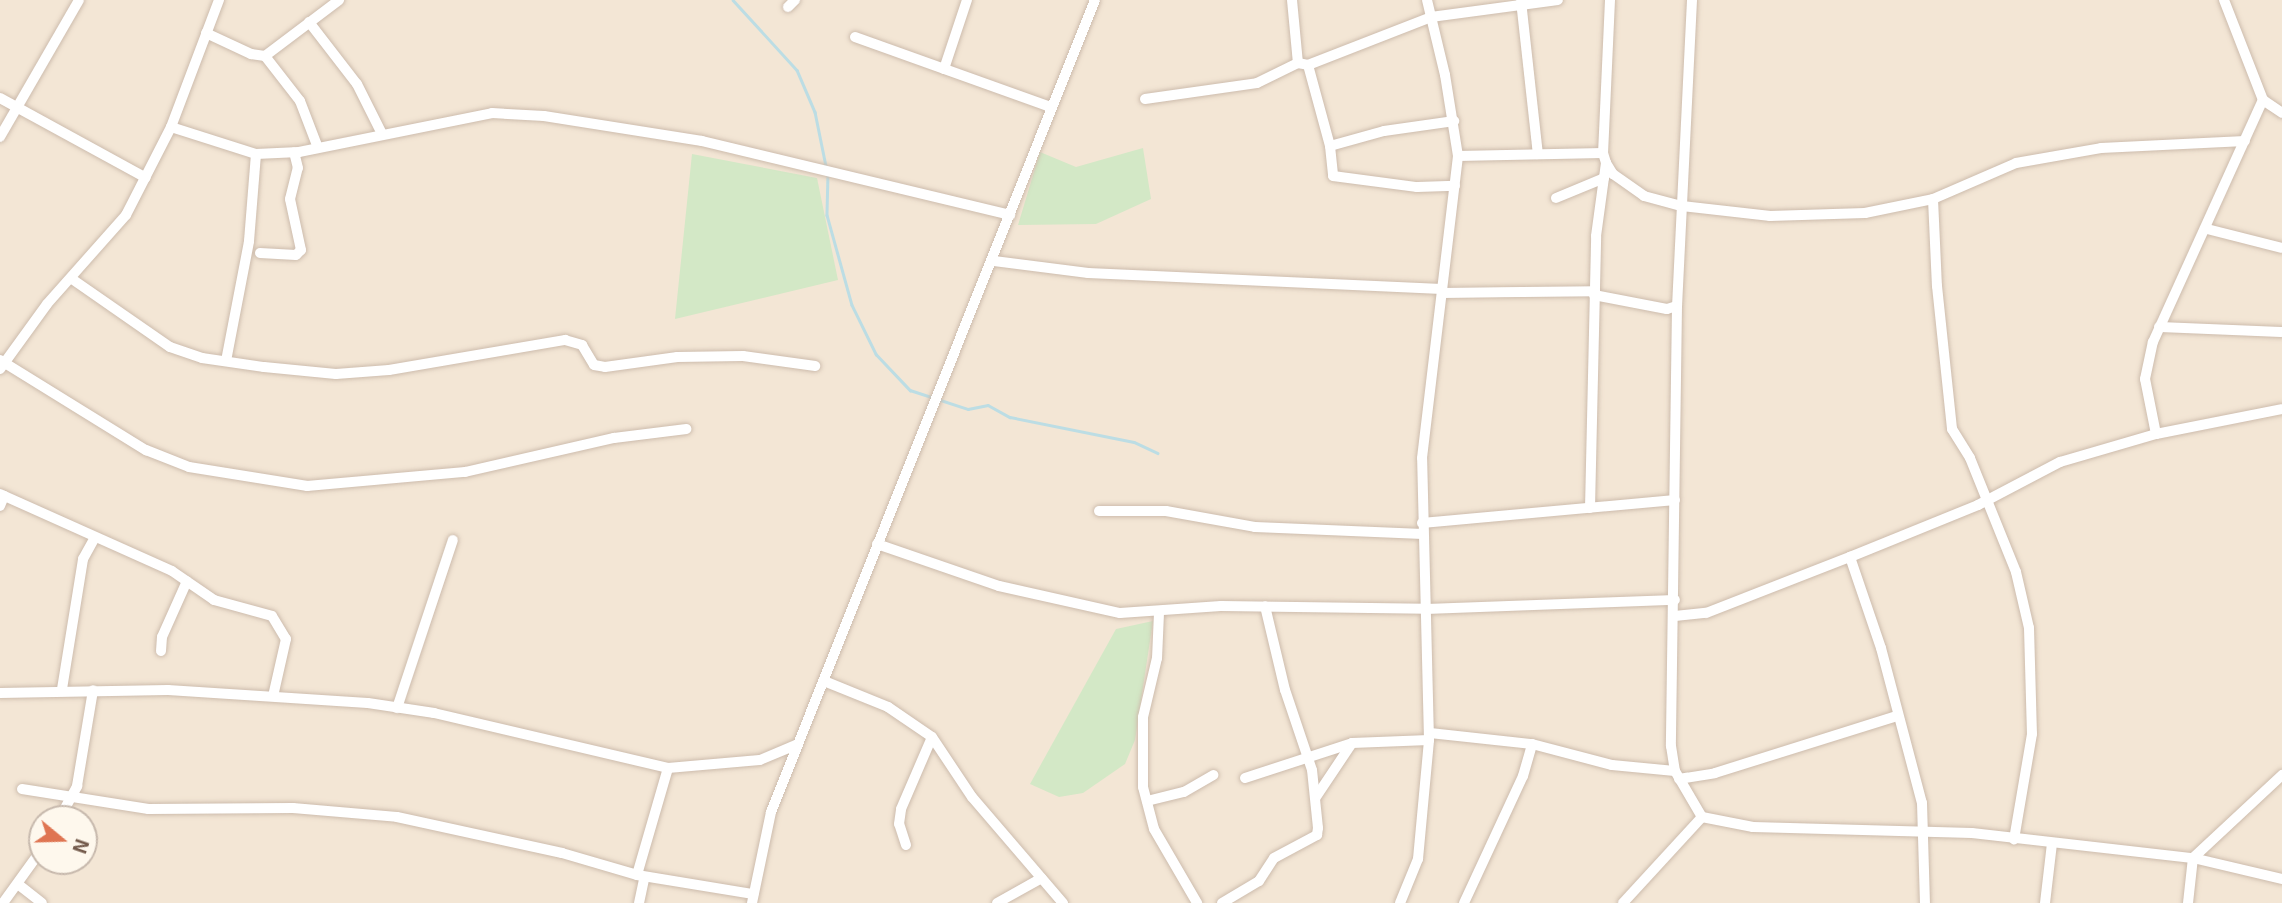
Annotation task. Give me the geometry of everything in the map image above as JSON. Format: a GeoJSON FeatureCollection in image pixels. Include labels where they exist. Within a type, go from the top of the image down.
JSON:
{"type":"FeatureCollection","features":[{"type":"Feature","properties":{"kind":"street"},"geometry":{"type":"LineString","coordinates":[[0,137],[14,107],[79,0]]}},
{"type":"Feature","properties":{"kind":"street"},"geometry":{"type":"LineString","coordinates":[[219,0],[171,127],[126,215],[1,364],[146,450],[189,467],[307,486],[465,472],[614,438],[685,429]]}},
{"type":"Feature","properties":{"kind":"street"},"geometry":{"type":"LineString","coordinates":[[206,33],[251,54],[265,55],[339,0]]}},
{"type":"Feature","properties":{"kind":"street"},"geometry":{"type":"LineString","coordinates":[[944,69],[967,0]]}},
{"type":"Feature","properties":{"kind":"street"},"geometry":{"type":"LineString","coordinates":[[22,789],[148,809],[293,808],[397,817],[640,877],[752,898],[771,812],[929,410],[994,261],[1050,107],[1095,0]]}},
{"type":"Feature","properties":{"kind":"street"},"geometry":{"type":"LineString","coordinates":[[1292,0],[1303,64],[1331,146],[1332,171],[1336,178],[1418,187],[1455,186]]}},
{"type":"Feature","properties":{"kind":"street"},"geometry":{"type":"LineString","coordinates":[[1400,903],[1419,859],[1430,737],[1422,458],[1458,156],[1454,121],[1427,0]]}},
{"type":"Feature","properties":{"kind":"street"},"geometry":{"type":"LineString","coordinates":[[1145,99],[1257,83],[1431,17],[1558,0]]}},
{"type":"Feature","properties":{"kind":"street"},"geometry":{"type":"LineString","coordinates":[[1590,508],[1596,236],[1604,178],[1610,0]]}},
{"type":"Feature","properties":{"kind":"street"},"geometry":{"type":"LineString","coordinates":[[1692,0],[1678,306],[1671,746],[1677,775],[1702,817],[1753,827],[1924,831],[2193,858],[2282,879]]}},
{"type":"Feature","properties":{"kind":"street"},"geometry":{"type":"LineString","coordinates":[[2224,0],[2263,100],[2282,113]]}},
{"type":"Feature","properties":{"kind":"street"},"geometry":{"type":"LineString","coordinates":[[1521,3],[1538,154]]}},
{"type":"Feature","properties":{"kind":"street"},"geometry":{"type":"LineString","coordinates":[[309,22],[357,84],[382,134]]}},
{"type":"Feature","properties":{"kind":"street"},"geometry":{"type":"LineString","coordinates":[[855,37],[1050,107]]}},
{"type":"Feature","properties":{"kind":"street"},"geometry":{"type":"LineString","coordinates":[[265,55],[300,102],[318,148]]}},
{"type":"Feature","properties":{"kind":"street"},"geometry":{"type":"LineString","coordinates":[[0,98],[146,178]]}},
{"type":"Feature","properties":{"kind":"street"},"geometry":{"type":"LineString","coordinates":[[2155,434],[2145,379],[2160,327],[2207,229],[2263,100]]}},
{"type":"Feature","properties":{"kind":"street"},"geometry":{"type":"LineString","coordinates":[[171,127],[256,154],[318,148],[492,113],[544,116],[702,141],[1010,215]]}},
{"type":"Feature","properties":{"kind":"street"},"geometry":{"type":"LineString","coordinates":[[1331,146],[1384,131],[1454,121]]}},
{"type":"Feature","properties":{"kind":"street"},"geometry":{"type":"LineString","coordinates":[[1458,156],[1496,159],[1538,154],[1604,158],[1644,196],[1682,206],[1770,216],[1864,213],[1933,199],[1978,176],[2038,159],[2101,148],[2245,141]]}},
{"type":"Feature","properties":{"kind":"street"},"geometry":{"type":"LineString","coordinates":[[260,253],[296,255],[301,250],[290,199],[298,168],[293,152]]}},
{"type":"Feature","properties":{"kind":"street"},"geometry":{"type":"LineString","coordinates":[[226,361],[249,241],[256,154]]}},
{"type":"Feature","properties":{"kind":"street"},"geometry":{"type":"LineString","coordinates":[[1556,198],[1604,178]]}},
{"type":"Feature","properties":{"kind":"street"},"geometry":{"type":"LineString","coordinates":[[1933,199],[1949,415],[1988,499],[2017,572],[2032,660],[2032,734],[2014,839]]}},
{"type":"Feature","properties":{"kind":"street"},"geometry":{"type":"LineString","coordinates":[[2207,229],[2282,248]]}},
{"type":"Feature","properties":{"kind":"street"},"geometry":{"type":"LineString","coordinates":[[994,261],[1088,273],[1442,291],[1595,293],[1667,309],[1678,306]]}},
{"type":"Feature","properties":{"kind":"street"},"geometry":{"type":"LineString","coordinates":[[72,279],[170,347],[226,361],[336,374],[389,370],[565,340],[582,345],[594,365],[677,357],[743,356],[815,366]]}},
{"type":"Feature","properties":{"kind":"street"},"geometry":{"type":"LineString","coordinates":[[2160,327],[2282,332]]}},
{"type":"Feature","properties":{"kind":"street"},"geometry":{"type":"LineString","coordinates":[[1675,616],[1706,613],[1850,557],[1988,499],[2060,462],[2155,434],[2282,409]]}},
{"type":"Feature","properties":{"kind":"street"},"geometry":{"type":"LineString","coordinates":[[1,499],[187,581],[214,600],[271,616],[286,639],[273,696]]}},
{"type":"Feature","properties":{"kind":"street"},"geometry":{"type":"LineString","coordinates":[[1099,511],[1166,511],[1255,527],[1422,529],[1675,500]]}},
{"type":"Feature","properties":{"kind":"street"},"geometry":{"type":"LineString","coordinates":[[62,689],[83,559],[94,538]]}},
{"type":"Feature","properties":{"kind":"street"},"geometry":{"type":"LineString","coordinates":[[397,708],[453,540]]}},
{"type":"Feature","properties":{"kind":"street"},"geometry":{"type":"LineString","coordinates":[[877,544],[999,586],[1120,613],[1265,606],[1426,609],[1675,600]]}},
{"type":"Feature","properties":{"kind":"street"},"geometry":{"type":"LineString","coordinates":[[1850,557],[1922,803],[1925,903]]}},
{"type":"Feature","properties":{"kind":"street"},"geometry":{"type":"LineString","coordinates":[[162,651],[162,637],[187,581]]}},
{"type":"Feature","properties":{"kind":"street"},"geometry":{"type":"LineString","coordinates":[[1222,903],[1259,881],[1274,858],[1317,835],[1316,797],[1309,760],[1284,690],[1265,606]]}},
{"type":"Feature","properties":{"kind":"street"},"geometry":{"type":"LineString","coordinates":[[1159,613],[1157,658],[1143,717],[1147,801],[1154,829],[1197,903]]}},
{"type":"Feature","properties":{"kind":"street"},"geometry":{"type":"LineString","coordinates":[[824,681],[888,707],[932,737],[972,797],[1063,903]]}},
{"type":"Feature","properties":{"kind":"street"},"geometry":{"type":"LineString","coordinates":[[0,693],[62,689],[273,696],[397,708],[434,713],[668,768],[760,760],[798,744]]}},
{"type":"Feature","properties":{"kind":"street"},"geometry":{"type":"LineString","coordinates":[[66,805],[89,729],[93,690]]}},
{"type":"Feature","properties":{"kind":"street"},"geometry":{"type":"LineString","coordinates":[[1245,778],[1309,760],[1352,743],[1430,737],[1532,744],[1612,765],[1677,775],[1715,773],[1897,716]]}},
{"type":"Feature","properties":{"kind":"street"},"geometry":{"type":"LineString","coordinates":[[906,845],[899,824],[901,808],[932,737]]}},
{"type":"Feature","properties":{"kind":"street"},"geometry":{"type":"LineString","coordinates":[[1316,797],[1352,743]]}},
{"type":"Feature","properties":{"kind":"street"},"geometry":{"type":"LineString","coordinates":[[1464,903],[1523,776],[1532,744]]}},
{"type":"Feature","properties":{"kind":"street"},"geometry":{"type":"LineString","coordinates":[[639,903],[640,877],[668,768]]}},
{"type":"Feature","properties":{"kind":"street"},"geometry":{"type":"LineString","coordinates":[[1147,801],[1184,792],[1213,775]]}},
{"type":"Feature","properties":{"kind":"street"},"geometry":{"type":"LineString","coordinates":[[2188,903],[2193,858],[2282,775]]}},
{"type":"Feature","properties":{"kind":"street"},"geometry":{"type":"LineString","coordinates":[[1623,903],[1702,817]]}},
{"type":"Feature","properties":{"kind":"street"},"geometry":{"type":"LineString","coordinates":[[2045,903],[2052,843]]}},
{"type":"Feature","properties":{"kind":"street"},"geometry":{"type":"LineString","coordinates":[[2,903],[28,871]]}},
{"type":"Feature","properties":{"kind":"street"},"geometry":{"type":"LineString","coordinates":[[997,903],[1042,878]]}},
{"type":"Feature","properties":{"kind":"street"},"geometry":{"type":"LineString","coordinates":[[19,885],[42,903]]}},
{"type":"Feature","properties":{"kind":"shaded area"},"geometry":{"type":"Polygon","coordinates":[[[0,0],[2282,0],[2282,903],[0,903],[0,0]]]}},
{"type":"Feature","properties":{"kind":"green space"},"geometry":{"type":"Polygon","coordinates":[[[1143,148],[1151,199],[1096,224],[1018,225],[1040,152],[1076,167],[1143,148]]]}},
{"type":"Feature","properties":{"kind":"green space"},"geometry":{"type":"Polygon","coordinates":[[[692,154],[817,178],[838,280],[675,319],[692,154]]]}},
{"type":"Feature","properties":{"kind":"green space"},"geometry":{"type":"Polygon","coordinates":[[[1153,621],[1135,740],[1125,764],[1083,793],[1059,797],[1030,784],[1116,629],[1153,621]]]}},
{"type":"Feature","properties":{"kind":"waterway"},"geometry":{"type":"LineString","coordinates":[[733,0],[797,70],[815,112],[826,166]]}},
{"type":"Feature","properties":{"kind":"waterway"},"geometry":{"type":"LineString","coordinates":[[828,173],[827,215],[852,305],[876,354],[910,390],[968,409],[988,405],[1010,417],[1134,442],[1158,453]]}}]}
